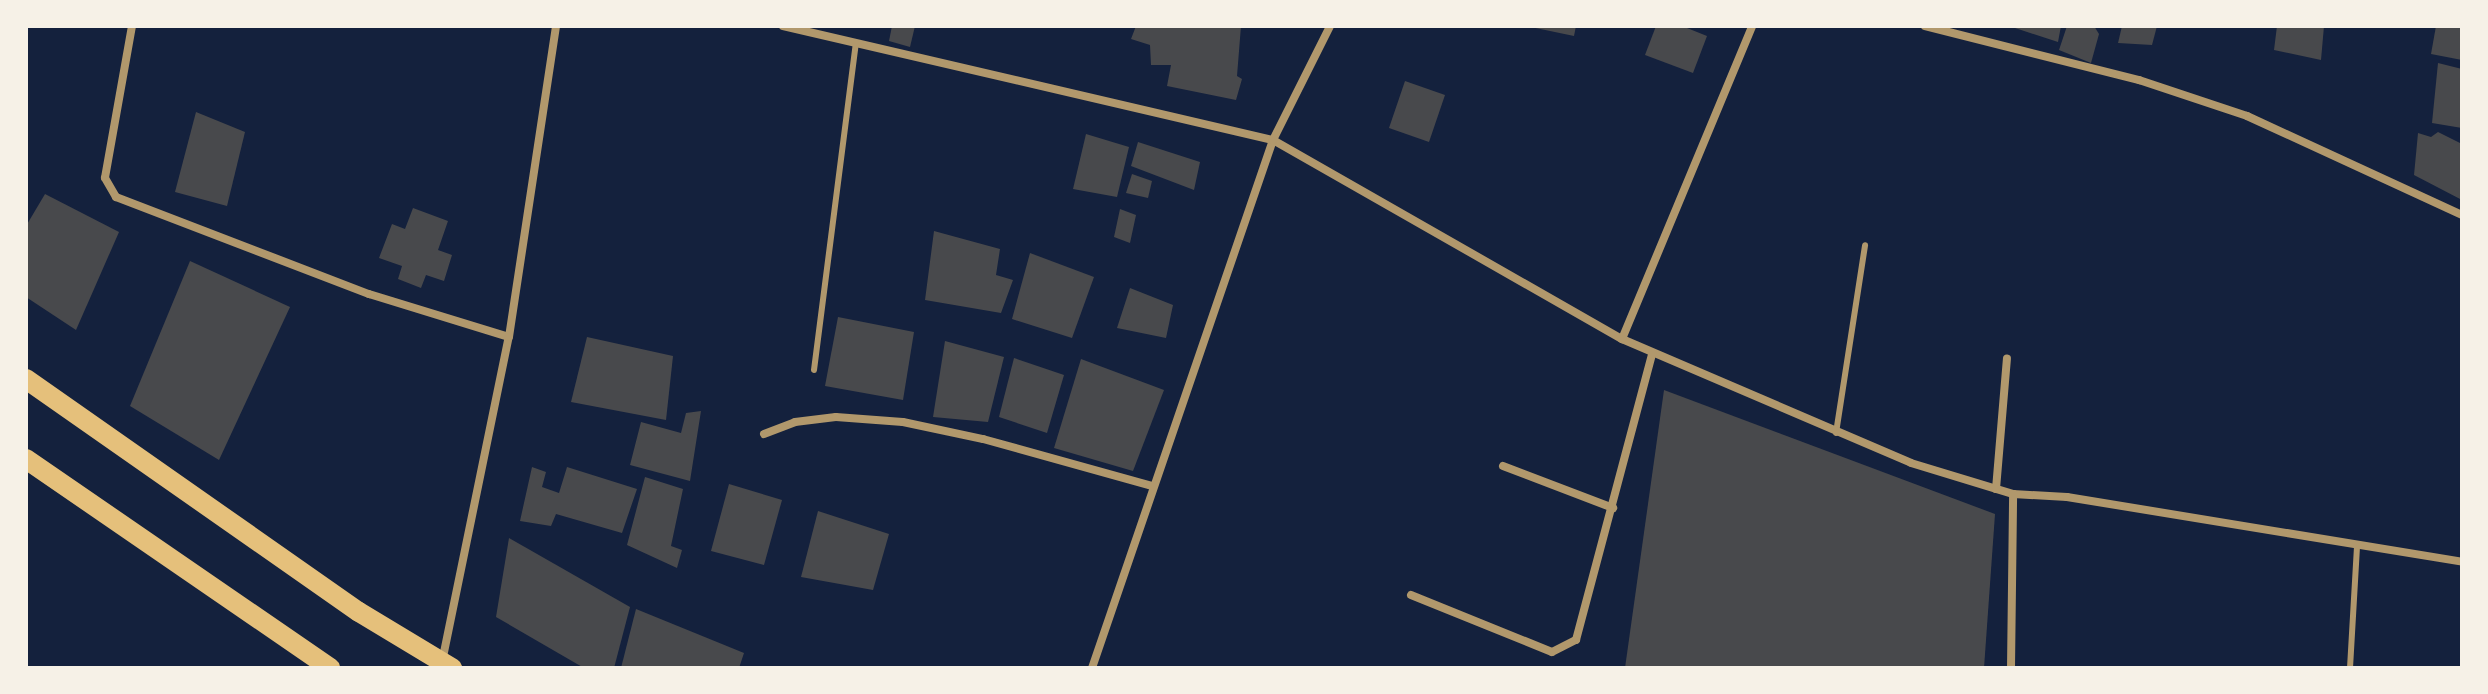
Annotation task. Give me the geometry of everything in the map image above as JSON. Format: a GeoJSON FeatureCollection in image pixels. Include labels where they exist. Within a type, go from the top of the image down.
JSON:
{"type":"FeatureCollection","features":[{"type":"Feature","properties":{"kind":"main road"},"geometry":{"type":"LineString","coordinates":[[26,379],[359,612],[447,665]]}},
{"type":"Feature","properties":{"kind":"main road"},"geometry":{"type":"LineString","coordinates":[[26,459],[330,668]]}},
{"type":"Feature","properties":{"kind":"street"},"geometry":{"type":"LineString","coordinates":[[132,26],[105,178],[116,197],[369,294],[509,337]]}},
{"type":"Feature","properties":{"kind":"street"},"geometry":{"type":"LineString","coordinates":[[447,665],[509,337],[556,26]]}},
{"type":"Feature","properties":{"kind":"street"},"geometry":{"type":"LineString","coordinates":[[783,26],[1273,140],[1622,339],[1911,463],[2013,494],[2067,497],[2462,562]]}},
{"type":"Feature","properties":{"kind":"street"},"geometry":{"type":"LineString","coordinates":[[1092,668],[1273,140],[1330,26]]}},
{"type":"Feature","properties":{"kind":"street"},"geometry":{"type":"LineString","coordinates":[[1622,339],[1752,26]]}},
{"type":"Feature","properties":{"kind":"street"},"geometry":{"type":"LineString","coordinates":[[1925,26],[2139,80],[2247,116],[2462,215]]}},
{"type":"Feature","properties":{"kind":"street"},"geometry":{"type":"LineString","coordinates":[[1411,595],[1552,652],[1576,640],[1652,354]]}},
{"type":"Feature","properties":{"kind":"street"},"geometry":{"type":"LineString","coordinates":[[1996,489],[2007,358]]}},
{"type":"Feature","properties":{"kind":"street"},"geometry":{"type":"LineString","coordinates":[[764,434],[795,422],[836,417],[903,422],[983,439],[1153,486]]}},
{"type":"Feature","properties":{"kind":"street"},"geometry":{"type":"LineString","coordinates":[[1503,466],[1613,508]]}},
{"type":"Feature","properties":{"kind":"street"},"geometry":{"type":"LineString","coordinates":[[2011,668],[2013,494]]}},
{"type":"Feature","properties":{"kind":"lane"},"geometry":{"type":"LineString","coordinates":[[814,370],[856,44]]}},
{"type":"Feature","properties":{"kind":"lane"},"geometry":{"type":"LineString","coordinates":[[1836,433],[1865,245]]}},
{"type":"Feature","properties":{"kind":"lane"},"geometry":{"type":"LineString","coordinates":[[2350,668],[2357,545]]}},
{"type":"Feature","properties":{"kind":"building"},"geometry":{"type":"Polygon","coordinates":[[[892,26],[915,26],[910,47],[889,41],[892,26]]]}},
{"type":"Feature","properties":{"kind":"building"},"geometry":{"type":"Polygon","coordinates":[[[1136,26],[1241,26],[1237,76],[1242,79],[1236,100],[1167,86],[1171,65],[1151,65],[1150,45],[1131,39],[1136,26]]]}},
{"type":"Feature","properties":{"kind":"building"},"geometry":{"type":"Polygon","coordinates":[[[1526,26],[1576,26],[1574,36],[1526,26]]]}},
{"type":"Feature","properties":{"kind":"building"},"geometry":{"type":"Polygon","coordinates":[[[1656,26],[1682,26],[1707,36],[1693,73],[1645,55],[1656,26]]]}},
{"type":"Feature","properties":{"kind":"building"},"geometry":{"type":"Polygon","coordinates":[[[2009,26],[2061,26],[2058,42],[2009,26]]]}},
{"type":"Feature","properties":{"kind":"building"},"geometry":{"type":"Polygon","coordinates":[[[2067,26],[2094,26],[2099,34],[2091,63],[2059,50],[2067,26]]]}},
{"type":"Feature","properties":{"kind":"building"},"geometry":{"type":"Polygon","coordinates":[[[2122,26],[2157,26],[2152,45],[2118,43],[2122,26]]]}},
{"type":"Feature","properties":{"kind":"building"},"geometry":{"type":"Polygon","coordinates":[[[2277,26],[2324,26],[2321,60],[2274,50],[2277,26]]]}},
{"type":"Feature","properties":{"kind":"building"},"geometry":{"type":"Polygon","coordinates":[[[2436,26],[2462,26],[2462,60],[2431,54],[2436,26]]]}},
{"type":"Feature","properties":{"kind":"building"},"geometry":{"type":"Polygon","coordinates":[[[2438,63],[2462,69],[2462,128],[2432,123],[2438,63]]]}},
{"type":"Feature","properties":{"kind":"building"},"geometry":{"type":"Polygon","coordinates":[[[1405,81],[1445,95],[1429,142],[1389,128],[1405,81]]]}},
{"type":"Feature","properties":{"kind":"building"},"geometry":{"type":"Polygon","coordinates":[[[196,112],[245,132],[227,206],[175,192],[196,112]]]}},
{"type":"Feature","properties":{"kind":"building"},"geometry":{"type":"Polygon","coordinates":[[[2438,132],[2462,144],[2462,200],[2414,175],[2418,133],[2431,137],[2438,132]]]}},
{"type":"Feature","properties":{"kind":"building"},"geometry":{"type":"Polygon","coordinates":[[[1086,134],[1129,147],[1117,197],[1073,189],[1086,134]]]}},
{"type":"Feature","properties":{"kind":"building"},"geometry":{"type":"Polygon","coordinates":[[[1138,142],[1200,162],[1194,190],[1131,166],[1138,142]]]}},
{"type":"Feature","properties":{"kind":"building"},"geometry":{"type":"Polygon","coordinates":[[[1132,174],[1152,181],[1148,198],[1126,193],[1132,174]]]}},
{"type":"Feature","properties":{"kind":"building"},"geometry":{"type":"Polygon","coordinates":[[[45,194],[119,232],[76,330],[26,297],[26,226],[45,194]]]}},
{"type":"Feature","properties":{"kind":"building"},"geometry":{"type":"Polygon","coordinates":[[[413,208],[448,221],[438,250],[452,255],[444,281],[426,275],[421,288],[398,279],[402,266],[379,258],[392,224],[405,229],[413,208]]]}},
{"type":"Feature","properties":{"kind":"building"},"geometry":{"type":"Polygon","coordinates":[[[1120,209],[1136,215],[1130,243],[1114,237],[1120,209]]]}},
{"type":"Feature","properties":{"kind":"building"},"geometry":{"type":"Polygon","coordinates":[[[934,231],[1000,249],[996,275],[1013,280],[1001,313],[925,300],[934,231]]]}},
{"type":"Feature","properties":{"kind":"building"},"geometry":{"type":"Polygon","coordinates":[[[1030,253],[1094,277],[1072,338],[1012,319],[1030,253]]]}},
{"type":"Feature","properties":{"kind":"building"},"geometry":{"type":"Polygon","coordinates":[[[190,261],[290,307],[219,460],[130,406],[190,261]]]}},
{"type":"Feature","properties":{"kind":"building"},"geometry":{"type":"Polygon","coordinates":[[[1130,288],[1173,305],[1166,338],[1117,328],[1130,288]]]}},
{"type":"Feature","properties":{"kind":"building"},"geometry":{"type":"Polygon","coordinates":[[[838,317],[914,332],[903,400],[825,386],[838,317]]]}},
{"type":"Feature","properties":{"kind":"building"},"geometry":{"type":"Polygon","coordinates":[[[587,337],[673,356],[666,420],[571,402],[587,337]]]}},
{"type":"Feature","properties":{"kind":"building"},"geometry":{"type":"Polygon","coordinates":[[[945,341],[1004,357],[988,422],[933,417],[945,341]]]}},
{"type":"Feature","properties":{"kind":"building"},"geometry":{"type":"Polygon","coordinates":[[[1014,358],[1064,375],[1047,433],[999,417],[1014,358]]]}},
{"type":"Feature","properties":{"kind":"building"},"geometry":{"type":"Polygon","coordinates":[[[1081,359],[1164,390],[1133,471],[1054,448],[1081,359]]]}},
{"type":"Feature","properties":{"kind":"building"},"geometry":{"type":"Polygon","coordinates":[[[1664,390],[1995,514],[1984,668],[1625,668],[1664,390]]]}},
{"type":"Feature","properties":{"kind":"building"},"geometry":{"type":"Polygon","coordinates":[[[701,411],[690,481],[630,465],[641,422],[681,433],[686,413],[701,411]]]}},
{"type":"Feature","properties":{"kind":"building"},"geometry":{"type":"Polygon","coordinates":[[[532,467],[546,472],[542,487],[559,493],[567,467],[637,489],[622,533],[556,514],[551,526],[520,521],[532,467]]]}},
{"type":"Feature","properties":{"kind":"building"},"geometry":{"type":"Polygon","coordinates":[[[645,477],[683,489],[671,546],[682,550],[677,568],[627,545],[645,477]]]}},
{"type":"Feature","properties":{"kind":"building"},"geometry":{"type":"Polygon","coordinates":[[[729,484],[782,500],[764,565],[711,551],[729,484]]]}},
{"type":"Feature","properties":{"kind":"building"},"geometry":{"type":"Polygon","coordinates":[[[818,511],[889,534],[873,590],[801,577],[818,511]]]}},
{"type":"Feature","properties":{"kind":"building"},"geometry":{"type":"Polygon","coordinates":[[[509,538],[630,607],[614,668],[584,668],[496,617],[509,538]]]}},
{"type":"Feature","properties":{"kind":"building"},"geometry":{"type":"Polygon","coordinates":[[[636,609],[744,653],[739,668],[621,668],[636,609]]]}}]}
